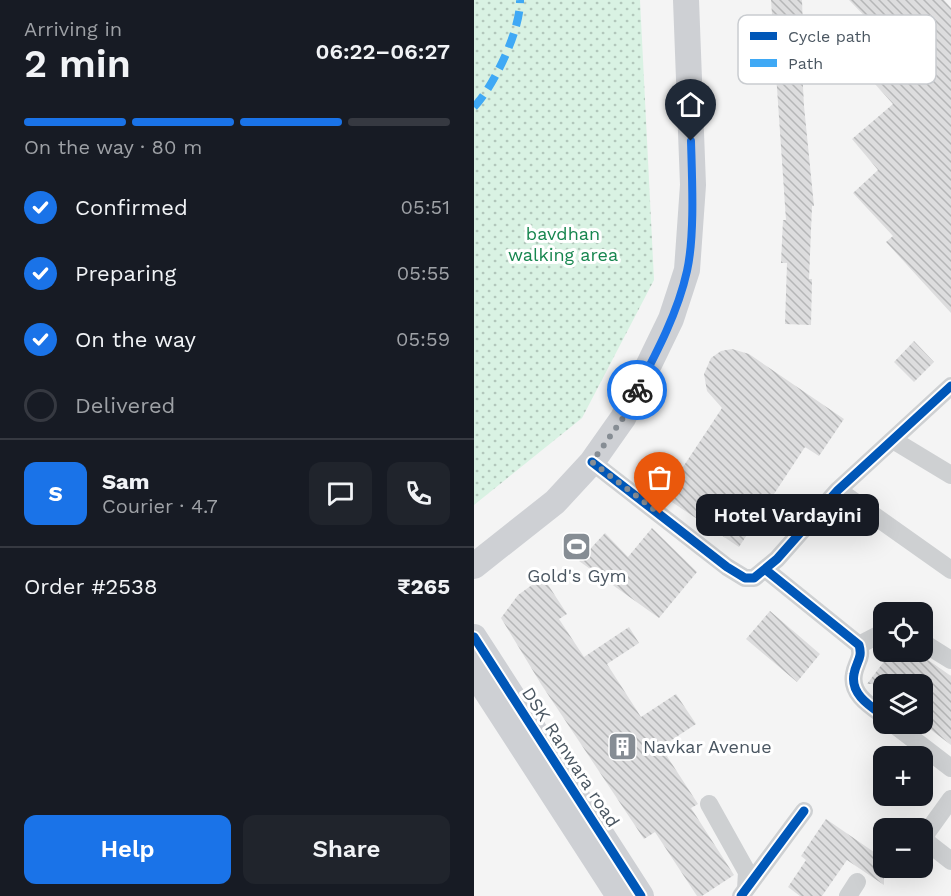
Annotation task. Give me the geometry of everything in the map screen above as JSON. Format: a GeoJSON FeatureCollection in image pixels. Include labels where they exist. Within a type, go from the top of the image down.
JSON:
{"type":"FeatureCollection","features":[{"type":"Feature","properties":{"kind":"main road"},"geometry":{"type":"LineString","coordinates":[[474,567],[555,502],[592,462],[623,418],[671,319],[687,270],[693,185],[686,0]]}},
{"type":"Feature","properties":{"kind":"main road","name":"DSK Ranwara road"},"geometry":{"type":"LineString","coordinates":[[476,654],[619,896]]}},
{"type":"Feature","properties":{"kind":"main road","name":"DSK Ranwara road"},"geometry":{"type":"LineString","coordinates":[[476,654],[641,896]]}},
{"type":"Feature","properties":{"kind":"street"},"geometry":{"type":"LineString","coordinates":[[592,462],[727,567],[745,578],[754,578],[766,570],[838,490],[951,386]]}},
{"type":"Feature","properties":{"kind":"street"},"geometry":{"type":"LineString","coordinates":[[893,440],[951,475]]}},
{"type":"Feature","properties":{"kind":"street"},"geometry":{"type":"LineString","coordinates":[[838,490],[951,570]]}},
{"type":"Feature","properties":{"kind":"street"},"geometry":{"type":"LineString","coordinates":[[766,570],[860,645],[862,654],[854,674],[855,688],[863,700],[873,708]]}},
{"type":"Feature","properties":{"kind":"street"},"geometry":{"type":"LineString","coordinates":[[860,645],[873,638]]}},
{"type":"Feature","properties":{"kind":"street"},"geometry":{"type":"LineString","coordinates":[[933,649],[951,660]]}},
{"type":"Feature","properties":{"kind":"street"},"geometry":{"type":"LineString","coordinates":[[906,734],[951,768]]}},
{"type":"Feature","properties":{"kind":"street"},"geometry":{"type":"LineString","coordinates":[[951,799],[926,832],[925,837],[951,861]]}},
{"type":"Feature","properties":{"kind":"street"},"geometry":{"type":"LineString","coordinates":[[709,804],[747,872],[743,893]]}},
{"type":"Feature","properties":{"kind":"street"},"geometry":{"type":"LineString","coordinates":[[743,893],[804,811]]}},
{"type":"Feature","properties":{"kind":"green space","name":"bavdhan walking area"},"geometry":{"type":"Polygon","coordinates":[[[474,0],[640,0],[654,280],[582,418],[474,505],[474,0]]]}},
{"type":"Feature","properties":{"kind":"building"},"geometry":{"type":"Polygon","coordinates":[[[771,0],[802,0],[803,15],[772,15],[771,0]]]}},
{"type":"Feature","properties":{"kind":"building"},"geometry":{"type":"Polygon","coordinates":[[[849,0],[944,0],[951,8],[951,313],[886,242],[893,236],[853,193],[878,170],[852,139],[893,104],[875,84],[936,84],[936,15],[864,15],[849,0]]]}},
{"type":"Feature","properties":{"kind":"building"},"geometry":{"type":"Polygon","coordinates":[[[777,84],[803,84],[814,206],[812,206],[809,279],[812,279],[811,325],[785,324],[787,263],[781,263],[783,220],[786,220],[777,84]]]}},
{"type":"Feature","properties":{"kind":"building"},"geometry":{"type":"Polygon","coordinates":[[[914,341],[934,362],[914,382],[894,362],[914,341]]]}},
{"type":"Feature","properties":{"kind":"building"},"geometry":{"type":"Polygon","coordinates":[[[732,349],[749,354],[844,419],[819,456],[805,447],[739,547],[648,486],[668,457],[683,467],[722,408],[707,391],[704,374],[711,358],[721,351],[732,349]]]}},
{"type":"Feature","properties":{"kind":"building"},"geometry":{"type":"Polygon","coordinates":[[[652,528],[697,572],[659,618],[579,561],[605,533],[628,557],[652,528]]]}},
{"type":"Feature","properties":{"kind":"building"},"geometry":{"type":"Polygon","coordinates":[[[543,577],[567,614],[559,619],[584,657],[629,627],[639,643],[607,664],[641,717],[676,694],[696,724],[661,747],[698,804],[691,808],[734,875],[702,896],[697,896],[655,832],[644,839],[541,684],[501,618],[518,595],[543,577]]]}},
{"type":"Feature","properties":{"kind":"building"},"geometry":{"type":"Polygon","coordinates":[[[770,611],[820,654],[797,682],[746,639],[770,611]]]}},
{"type":"Feature","properties":{"kind":"building"},"geometry":{"type":"Polygon","coordinates":[[[884,662],[931,662],[951,676],[951,745],[933,731],[933,674],[875,674],[884,662]]]}},
{"type":"Feature","properties":{"kind":"building"},"geometry":{"type":"Polygon","coordinates":[[[873,676],[873,684],[867,684],[873,676]]]}},
{"type":"Feature","properties":{"kind":"building"},"geometry":{"type":"Polygon","coordinates":[[[826,819],[873,851],[873,878],[847,860],[822,896],[800,896],[788,887],[806,860],[801,856],[826,819]]]}},
{"type":"Feature","properties":{"kind":"building"},"geometry":{"type":"Polygon","coordinates":[[[874,878],[884,878],[884,885],[874,878]]]}},
{"type":"Feature","properties":{"kind":"marked path"},"geometry":{"type":"LineString","coordinates":[[474,107],[490,86],[505,56],[516,26],[520,0]]}},
{"type":"Feature","properties":{"kind":"cycle path"},"geometry":{"type":"LineString","coordinates":[[592,462],[727,567],[745,578],[754,578],[777,559],[838,490],[951,386]]}},
{"type":"Feature","properties":{"kind":"cycle path"},"geometry":{"type":"LineString","coordinates":[[766,570],[859,645],[860,657],[854,674],[855,688],[862,699],[873,708]]}},
{"type":"Feature","properties":{"kind":"cycle path"},"geometry":{"type":"LineString","coordinates":[[474,637],[641,896]]}},
{"type":"Feature","properties":{"kind":"cycle path"},"geometry":{"type":"LineString","coordinates":[[741,896],[804,811]]}},
{"type":"Feature","properties":{"kind":"way so far"},"geometry":{"type":"LineString","coordinates":[[637,390],[623,418],[592,462],[660,514]]}},
{"type":"Feature","properties":{"kind":"place","name":"Hotel Vardayini"},"geometry":{"type":"Point","coordinates":[660,514]}},
{"type":"Feature","properties":{"kind":"place","name":"Gold's Gym"},"geometry":{"type":"Point","coordinates":[577,546]}},
{"type":"Feature","properties":{"kind":"place","name":"Navkar Avenue"},"geometry":{"type":"Point","coordinates":[622,746]}},
{"type":"Feature","properties":{"kind":"route"},"geometry":{"type":"LineString","coordinates":[[637,390],[671,319],[687,270],[693,185],[691,141]]}}]}
